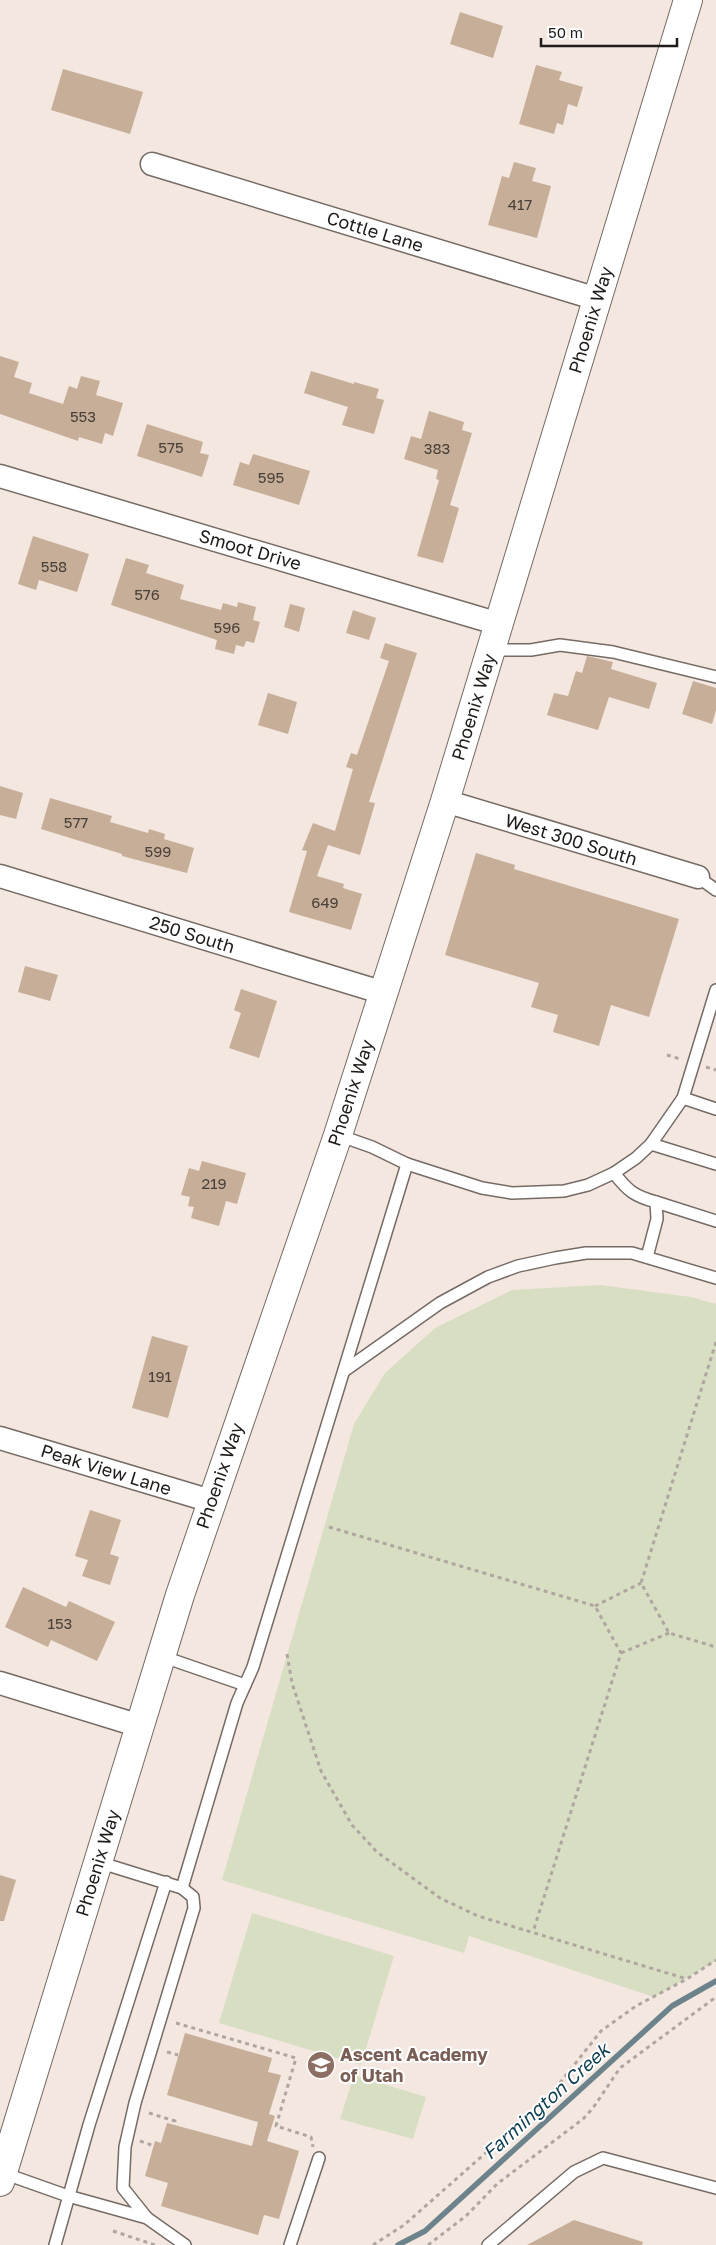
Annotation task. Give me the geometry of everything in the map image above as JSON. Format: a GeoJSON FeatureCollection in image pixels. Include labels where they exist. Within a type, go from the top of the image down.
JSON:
{"type":"FeatureCollection","features":[{"type":"Feature","properties":{"kind":"street","name":"Phoenix Way"},"geometry":{"type":"LineString","coordinates":[[1,2178],[161,1656],[211,1501],[338,1135],[445,801],[688,0]]}},
{"type":"Feature","properties":{"kind":"street","name":"Cottle Lane"},"geometry":{"type":"LineString","coordinates":[[152,164],[597,299]]}},
{"type":"Feature","properties":{"kind":"street","name":"Smoot Drive"},"geometry":{"type":"LineString","coordinates":[[0,476],[499,624]]}},
{"type":"Feature","properties":{"kind":"street","name":"West 300 South"},"geometry":{"type":"LineString","coordinates":[[445,801],[698,877]]}},
{"type":"Feature","properties":{"kind":"street","name":"250 South"},"geometry":{"type":"LineString","coordinates":[[0,876],[384,993]]}},
{"type":"Feature","properties":{"kind":"street","name":"Peak View Lane"},"geometry":{"type":"LineString","coordinates":[[0,1438],[211,1501]]}},
{"type":"Feature","properties":{"kind":"street"},"geometry":{"type":"LineString","coordinates":[[0,1683],[140,1726]]}},
{"type":"Feature","properties":{"kind":"lane"},"geometry":{"type":"LineString","coordinates":[[491,650],[531,650],[560,645],[614,652],[716,676]]}},
{"type":"Feature","properties":{"kind":"lane"},"geometry":{"type":"LineString","coordinates":[[698,877],[716,890]]}},
{"type":"Feature","properties":{"kind":"lane"},"geometry":{"type":"LineString","coordinates":[[338,1135],[372,1147],[407,1164],[482,1188],[512,1193],[564,1191],[588,1185],[614,1173],[636,1158],[651,1144],[682,1098],[716,990]]}},
{"type":"Feature","properties":{"kind":"lane"},"geometry":{"type":"LineString","coordinates":[[682,1098],[716,1109]]}},
{"type":"Feature","properties":{"kind":"lane"},"geometry":{"type":"LineString","coordinates":[[651,1144],[716,1164]]}},
{"type":"Feature","properties":{"kind":"lane"},"geometry":{"type":"LineString","coordinates":[[182,1888],[237,1703],[253,1667],[407,1164]]}},
{"type":"Feature","properties":{"kind":"lane"},"geometry":{"type":"LineString","coordinates":[[614,1173],[626,1189],[638,1197],[716,1221]]}},
{"type":"Feature","properties":{"kind":"lane"},"geometry":{"type":"LineString","coordinates":[[647,1257],[657,1219],[656,1202]]}},
{"type":"Feature","properties":{"kind":"lane"},"geometry":{"type":"LineString","coordinates":[[344,1371],[440,1303],[488,1277],[518,1266],[586,1253],[632,1253],[716,1278]]}},
{"type":"Feature","properties":{"kind":"lane"},"geometry":{"type":"LineString","coordinates":[[161,1656],[246,1685]]}},
{"type":"Feature","properties":{"kind":"lane"},"geometry":{"type":"LineString","coordinates":[[98,1862],[166,1882],[182,1888],[193,1897],[194,1908],[135,2102],[125,2147],[123,2188],[147,2218],[185,2245]]}},
{"type":"Feature","properties":{"kind":"lane"},"geometry":{"type":"LineString","coordinates":[[55,2245],[68,2196],[166,1882]]}},
{"type":"Feature","properties":{"kind":"lane"},"geometry":{"type":"LineString","coordinates":[[290,2245],[319,2158]]}},
{"type":"Feature","properties":{"kind":"lane"},"geometry":{"type":"LineString","coordinates":[[488,2245],[574,2172],[603,2158],[716,2188]]}},
{"type":"Feature","properties":{"kind":"lane"},"geometry":{"type":"LineString","coordinates":[[1,2178],[147,2218]]}},
{"type":"Feature","properties":{"kind":"path"},"geometry":{"type":"LineString","coordinates":[[329,1527],[595,1606],[641,1583],[716,1342]]}},
{"type":"Feature","properties":{"kind":"path"},"geometry":{"type":"LineString","coordinates":[[641,1583],[669,1633]]}},
{"type":"Feature","properties":{"kind":"path"},"geometry":{"type":"LineString","coordinates":[[533,1932],[621,1653],[595,1606]]}},
{"type":"Feature","properties":{"kind":"path"},"geometry":{"type":"LineString","coordinates":[[621,1653],[669,1633],[716,1647]]}},
{"type":"Feature","properties":{"kind":"path"},"geometry":{"type":"LineString","coordinates":[[288,1654],[292,1683],[321,1771],[352,1824],[377,1852],[440,1898],[478,1916],[687,1979]]}},
{"type":"Feature","properties":{"kind":"path"},"geometry":{"type":"LineString","coordinates":[[373,2245],[404,2225],[548,2098],[601,2031],[636,2006],[687,1979],[716,1960]]}},
{"type":"Feature","properties":{"kind":"path"},"geometry":{"type":"LineString","coordinates":[[428,2245],[466,2216],[497,2184],[583,2118],[593,2108],[620,2068],[716,1997]]}},
{"type":"Feature","properties":{"kind":"path"},"geometry":{"type":"LineString","coordinates":[[176,2023],[296,2058],[276,2126],[311,2137],[313,2148]]}},
{"type":"Feature","properties":{"kind":"path"},"geometry":{"type":"LineString","coordinates":[[167,2052],[178,2055]]}},
{"type":"Feature","properties":{"kind":"path"},"geometry":{"type":"LineString","coordinates":[[149,2113],[175,2121],[174,2125]]}},
{"type":"Feature","properties":{"kind":"path"},"geometry":{"type":"LineString","coordinates":[[140,2141],[154,2146]]}},
{"type":"Feature","properties":{"kind":"path"},"geometry":{"type":"LineString","coordinates":[[113,2231],[155,2245]]}},
{"type":"Feature","properties":{"kind":"green space"},"geometry":{"type":"Polygon","coordinates":[[[600,1285],[691,1297],[716,1304],[716,1961],[654,1997],[469,1936],[464,1953],[222,1880],[354,1424],[385,1373],[435,1328],[512,1290],[600,1285]]]}},
{"type":"Feature","properties":{"kind":"green space"},"geometry":{"type":"Polygon","coordinates":[[[252,1913],[394,1956],[361,2065],[219,2023],[252,1913]]]}},
{"type":"Feature","properties":{"kind":"green space"},"geometry":{"type":"Polygon","coordinates":[[[354,2075],[426,2097],[413,2139],[340,2119],[354,2075]]]}},
{"type":"Feature","properties":{"kind":"building"},"geometry":{"type":"Polygon","coordinates":[[[460,12],[503,26],[493,58],[450,44],[460,12]]]}},
{"type":"Feature","properties":{"kind":"building"},"geometry":{"type":"Polygon","coordinates":[[[536,65],[562,72],[559,80],[583,87],[577,107],[568,104],[563,125],[557,123],[554,134],[519,124],[536,65]]]}},
{"type":"Feature","properties":{"kind":"building"},"geometry":{"type":"Polygon","coordinates":[[[63,69],[143,92],[130,134],[51,110],[63,69]]]}},
{"type":"Feature","properties":{"kind":"building"},"geometry":{"type":"Polygon","coordinates":[[[514,162],[536,168],[532,181],[551,186],[537,238],[488,225],[502,176],[509,178],[514,162]]]}},
{"type":"Feature","properties":{"kind":"building"},"geometry":{"type":"Polygon","coordinates":[[[0,356],[19,362],[14,377],[32,383],[29,393],[63,404],[69,386],[77,389],[81,376],[100,381],[96,395],[123,403],[113,436],[105,433],[102,444],[79,437],[78,441],[0,414],[0,356]]]}},
{"type":"Feature","properties":{"kind":"building"},"geometry":{"type":"Polygon","coordinates":[[[311,371],[354,384],[354,382],[379,389],[376,398],[384,400],[374,434],[342,425],[348,407],[304,393],[311,371]]]}},
{"type":"Feature","properties":{"kind":"building"},"geometry":{"type":"Polygon","coordinates":[[[429,411],[464,422],[462,430],[472,433],[450,505],[459,508],[443,563],[417,556],[439,480],[436,479],[438,470],[404,459],[411,436],[421,439],[429,411]]]}},
{"type":"Feature","properties":{"kind":"building"},"geometry":{"type":"Polygon","coordinates":[[[147,424],[203,442],[200,453],[209,455],[202,477],[137,456],[147,424]]]}},
{"type":"Feature","properties":{"kind":"building"},"geometry":{"type":"Polygon","coordinates":[[[253,454],[310,471],[299,505],[233,485],[240,462],[249,465],[253,454]]]}},
{"type":"Feature","properties":{"kind":"building"},"geometry":{"type":"Polygon","coordinates":[[[33,536],[89,554],[77,592],[39,580],[36,590],[18,584],[33,536]]]}},
{"type":"Feature","properties":{"kind":"building"},"geometry":{"type":"Polygon","coordinates":[[[126,558],[149,565],[146,573],[184,585],[180,599],[221,610],[223,603],[237,607],[238,602],[256,607],[253,620],[260,622],[254,643],[246,641],[244,647],[236,645],[234,654],[215,649],[217,640],[111,605],[126,558]]]}},
{"type":"Feature","properties":{"kind":"building"},"geometry":{"type":"Polygon","coordinates":[[[290,604],[305,608],[299,632],[284,627],[290,604]]]}},
{"type":"Feature","properties":{"kind":"building"},"geometry":{"type":"Polygon","coordinates":[[[353,610],[376,618],[369,640],[346,633],[353,610]]]}},
{"type":"Feature","properties":{"kind":"building"},"geometry":{"type":"Polygon","coordinates":[[[385,643],[417,653],[369,802],[375,803],[360,855],[328,845],[317,876],[344,884],[343,888],[362,894],[351,930],[289,912],[307,851],[302,850],[313,823],[335,831],[353,769],[346,767],[351,753],[357,755],[389,661],[380,658],[385,643]]]}},
{"type":"Feature","properties":{"kind":"building"},"geometry":{"type":"Polygon","coordinates":[[[587,656],[613,662],[611,669],[657,683],[649,709],[609,697],[598,730],[547,715],[554,693],[568,696],[576,671],[582,673],[587,656]]]}},
{"type":"Feature","properties":{"kind":"building"},"geometry":{"type":"Polygon","coordinates":[[[693,681],[716,688],[716,710],[712,724],[682,714],[693,681]]]}},
{"type":"Feature","properties":{"kind":"building"},"geometry":{"type":"Polygon","coordinates":[[[268,693],[297,702],[288,734],[258,725],[268,693]]]}},
{"type":"Feature","properties":{"kind":"building"},"geometry":{"type":"Polygon","coordinates":[[[0,786],[23,793],[16,819],[0,815],[0,786]]]}},
{"type":"Feature","properties":{"kind":"building"},"geometry":{"type":"Polygon","coordinates":[[[50,798],[112,816],[110,822],[148,833],[149,829],[165,834],[164,839],[194,848],[187,873],[122,856],[122,854],[41,829],[50,798]]]}},
{"type":"Feature","properties":{"kind":"building"},"geometry":{"type":"Polygon","coordinates":[[[476,853],[515,865],[514,869],[679,919],[649,1017],[611,1005],[599,1046],[553,1032],[558,1015],[531,1007],[539,983],[445,955],[476,853]]]}},
{"type":"Feature","properties":{"kind":"building"},"geometry":{"type":"Polygon","coordinates":[[[25,966],[58,975],[50,1001],[18,992],[25,966]]]}},
{"type":"Feature","properties":{"kind":"building"},"geometry":{"type":"Polygon","coordinates":[[[241,989],[277,1001],[259,1058],[229,1048],[241,1013],[234,1010],[241,989]]]}},
{"type":"Feature","properties":{"kind":"building"},"geometry":{"type":"Polygon","coordinates":[[[202,1161],[246,1173],[237,1204],[226,1201],[219,1226],[191,1218],[194,1207],[188,1206],[190,1197],[181,1195],[189,1168],[199,1171],[202,1161]]]}},
{"type":"Feature","properties":{"kind":"building"},"geometry":{"type":"Polygon","coordinates":[[[152,1336],[188,1346],[168,1418],[132,1408],[152,1336]]]}},
{"type":"Feature","properties":{"kind":"building"},"geometry":{"type":"Polygon","coordinates":[[[90,1510],[121,1520],[110,1554],[119,1557],[110,1585],[82,1576],[88,1560],[75,1556],[90,1510]]]}},
{"type":"Feature","properties":{"kind":"building"},"geometry":{"type":"Polygon","coordinates":[[[23,1587],[66,1607],[69,1601],[115,1622],[97,1661],[51,1640],[48,1647],[5,1627],[23,1587]]]}},
{"type":"Feature","properties":{"kind":"building"},"geometry":{"type":"Polygon","coordinates":[[[0,1875],[16,1880],[4,1921],[0,1921],[0,1875]]]}},
{"type":"Feature","properties":{"kind":"building"},"geometry":{"type":"Polygon","coordinates":[[[185,2033],[272,2058],[268,2072],[281,2075],[269,2114],[275,2116],[267,2141],[299,2151],[279,2219],[264,2215],[258,2235],[161,2206],[168,2183],[145,2176],[155,2141],[161,2143],[167,2123],[252,2146],[258,2122],[167,2095],[185,2033]]]}},
{"type":"Feature","properties":{"kind":"building"},"geometry":{"type":"Polygon","coordinates":[[[574,2220],[643,2242],[642,2245],[527,2245],[574,2220]]]}},
{"type":"Feature","properties":{"kind":"waterway","name":"Farmington Creek"},"geometry":{"type":"LineString","coordinates":[[398,2245],[425,2231],[672,2006],[716,1981]]}},
{"type":"Feature","properties":{"kind":"place","name":"Ascent Academy of Utah"},"geometry":{"type":"Point","coordinates":[321,2065]}}]}
